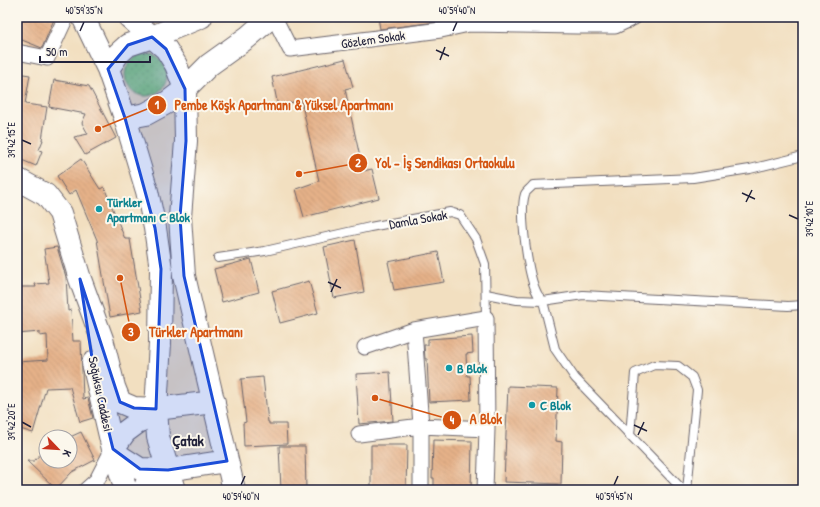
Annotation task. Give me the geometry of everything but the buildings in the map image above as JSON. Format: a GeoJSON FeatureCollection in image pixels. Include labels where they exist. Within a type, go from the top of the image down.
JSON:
{"type":"FeatureCollection","features":[{"type":"Feature","properties":{"kind":"main road"},"geometry":{"type":"LineString","coordinates":[[83,17],[108,69],[126,118],[149,198],[155,228],[161,269],[160,343],[156,409],[158,437],[171,480]]}},
{"type":"Feature","properties":{"kind":"main road"},"geometry":{"type":"LineString","coordinates":[[129,17],[151,27],[176,65],[185,89],[186,141],[180,217],[184,276],[234,490]]}},
{"type":"Feature","properties":{"kind":"main road"},"geometry":{"type":"LineString","coordinates":[[108,69],[118,54],[151,27],[201,17]]}},
{"type":"Feature","properties":{"kind":"main road"},"geometry":{"type":"LineString","coordinates":[[126,118],[146,114],[168,102],[185,89],[209,65],[248,37],[272,17]]}},
{"type":"Feature","properties":{"kind":"main road","name":"Soğuksu Caddesi"},"geometry":{"type":"LineString","coordinates":[[17,179],[46,195],[60,213],[80,279],[102,339],[114,388],[120,402],[134,408],[156,409],[214,402]]}},
{"type":"Feature","properties":{"kind":"main road","name":"Soğuksu Caddesi"},"geometry":{"type":"LineString","coordinates":[[80,279],[94,371],[113,449],[121,457],[140,469],[171,480]]}},
{"type":"Feature","properties":{"kind":"main road"},"geometry":{"type":"LineString","coordinates":[[126,490],[113,449],[125,432],[156,409]]}},
{"type":"Feature","properties":{"kind":"main road"},"geometry":{"type":"LineString","coordinates":[[144,490],[147,482],[171,480],[227,461]]}},
{"type":"Feature","properties":{"kind":"street"},"geometry":{"type":"LineString","coordinates":[[17,52],[47,58],[66,17]]}},
{"type":"Feature","properties":{"kind":"street","name":"Gözlem Sokak"},"geometry":{"type":"LineString","coordinates":[[272,17],[290,50],[441,30],[469,24],[615,26],[634,17]]}},
{"type":"Feature","properties":{"kind":"street"},"geometry":{"type":"LineString","coordinates":[[365,347],[414,330],[486,318]]}},
{"type":"Feature","properties":{"kind":"street","name":"Damla Sokak"},"geometry":{"type":"LineString","coordinates":[[485,490],[487,428],[486,318]]}},
{"type":"Feature","properties":{"kind":"street"},"geometry":{"type":"LineString","coordinates":[[414,330],[421,426],[421,490]]}},
{"type":"Feature","properties":{"kind":"street"},"geometry":{"type":"LineString","coordinates":[[359,434],[421,426],[487,428]]}},
{"type":"Feature","properties":{"kind":"street"},"geometry":{"type":"LineString","coordinates":[[86,490],[97,480],[113,449]]}},
{"type":"Feature","properties":{"kind":"lane"},"geometry":{"type":"LineString","coordinates":[[683,490],[575,378],[555,349],[543,301],[537,293],[528,260],[524,230],[524,206],[526,193],[533,185],[692,178],[750,169],[803,156]]}},
{"type":"Feature","properties":{"kind":"lane","name":"Damla Sokak"},"geometry":{"type":"LineString","coordinates":[[218,258],[265,251],[370,227],[450,212],[460,215],[476,240],[485,264],[486,318]]}},
{"type":"Feature","properties":{"kind":"lane"},"geometry":{"type":"LineString","coordinates":[[486,294],[517,300],[543,301],[583,294],[788,306],[803,305]]}},
{"type":"Feature","properties":{"kind":"lane"},"geometry":{"type":"LineString","coordinates":[[630,436],[635,373],[654,365],[678,366],[692,377],[696,390],[688,490]]}},
{"type":"Feature","properties":{"kind":"highlighted area"},"geometry":{"type":"Polygon","coordinates":[[[152,37],[166,49],[185,89],[186,141],[180,217],[184,276],[227,461],[168,470],[140,469],[113,449],[94,371],[80,279],[120,402],[134,408],[156,409],[161,269],[155,228],[125,118],[108,69],[128,45],[152,37]]]}},
{"type":"Feature","properties":{"kind":"green space"},"geometry":{"type":"Polygon","coordinates":[[[142,54],[150,54],[158,57],[164,63],[167,75],[164,87],[158,93],[150,96],[142,96],[134,93],[128,87],[125,79],[125,71],[128,63],[134,57],[142,54]]]}},
{"type":"Feature","properties":{"kind":"place","name":"Pembe Köşk Apartmanı & Yüksel Apartmanı"},"geometry":{"type":"Point","coordinates":[98,129]}},
{"type":"Feature","properties":{"kind":"place","name":"Yol - İş Sendikası Ortaokulu"},"geometry":{"type":"Point","coordinates":[299,174]}},
{"type":"Feature","properties":{"kind":"place","name":"Türkler Apartmanı C Blok"},"geometry":{"type":"Point","coordinates":[99,209]}},
{"type":"Feature","properties":{"kind":"place","name":"Türkler Apartmanı"},"geometry":{"type":"Point","coordinates":[120,278]}},
{"type":"Feature","properties":{"kind":"place","name":"B Blok"},"geometry":{"type":"Point","coordinates":[449,368]}},
{"type":"Feature","properties":{"kind":"place","name":"A Blok"},"geometry":{"type":"Point","coordinates":[375,398]}},
{"type":"Feature","properties":{"kind":"place","name":"C Blok"},"geometry":{"type":"Point","coordinates":[532,405]}},
{"type":"Feature","properties":{"kind":"district","name":"Çatak"},"geometry":{"type":"Point","coordinates":[188,440]}}]}
